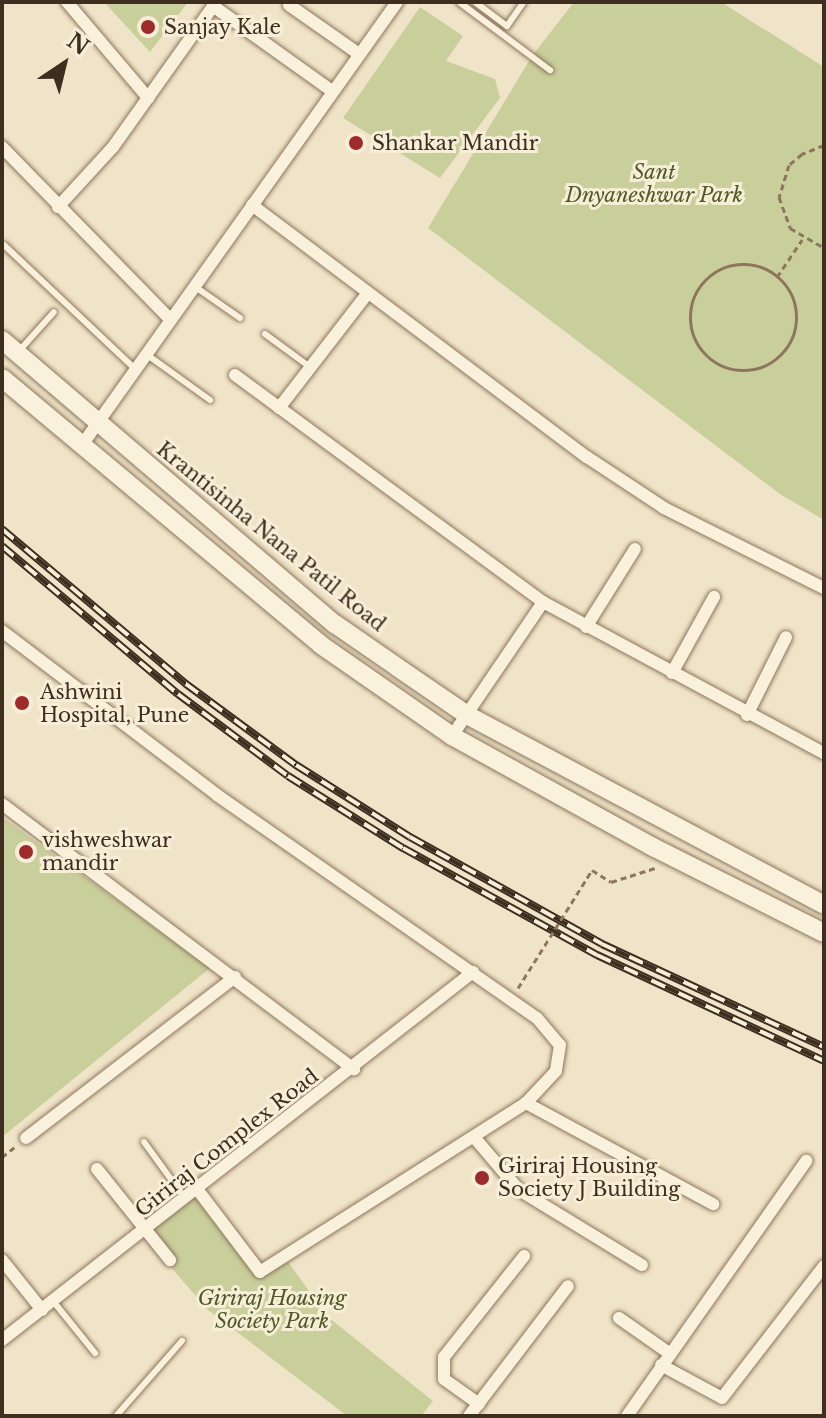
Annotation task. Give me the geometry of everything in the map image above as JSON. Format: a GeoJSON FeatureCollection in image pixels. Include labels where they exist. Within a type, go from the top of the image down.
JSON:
{"type":"FeatureCollection","features":[{"type":"Feature","properties":{"kind":"main road","name":"Krantisinha Nana Patil Road"},"geometry":{"type":"LineString","coordinates":[[2,340],[335,624],[467,715],[824,905]]}},
{"type":"Feature","properties":{"kind":"main road"},"geometry":{"type":"LineString","coordinates":[[2,378],[321,645],[452,736],[669,855],[824,933]]}},
{"type":"Feature","properties":{"kind":"street"},"geometry":{"type":"LineString","coordinates":[[67,2],[148,98]]}},
{"type":"Feature","properties":{"kind":"street"},"geometry":{"type":"LineString","coordinates":[[82,445],[397,2]]}},
{"type":"Feature","properties":{"kind":"street"},"geometry":{"type":"LineString","coordinates":[[58,207],[88,178],[215,4],[332,91]]}},
{"type":"Feature","properties":{"kind":"street"},"geometry":{"type":"LineString","coordinates":[[289,5],[359,54]]}},
{"type":"Feature","properties":{"kind":"street"},"geometry":{"type":"LineString","coordinates":[[2,147],[170,319]]}},
{"type":"Feature","properties":{"kind":"street"},"geometry":{"type":"LineString","coordinates":[[252,205],[499,395],[664,508],[824,588]]}},
{"type":"Feature","properties":{"kind":"street"},"geometry":{"type":"LineString","coordinates":[[279,408],[368,293]]}},
{"type":"Feature","properties":{"kind":"street"},"geometry":{"type":"LineString","coordinates":[[235,375],[543,602],[747,715],[824,752]]}},
{"type":"Feature","properties":{"kind":"street"},"geometry":{"type":"LineString","coordinates":[[586,627],[635,549]]}},
{"type":"Feature","properties":{"kind":"street"},"geometry":{"type":"LineString","coordinates":[[672,673],[714,597]]}},
{"type":"Feature","properties":{"kind":"street"},"geometry":{"type":"LineString","coordinates":[[452,736],[543,602]]}},
{"type":"Feature","properties":{"kind":"street"},"geometry":{"type":"LineString","coordinates":[[2,631],[217,795],[537,1018],[560,1045],[556,1071],[526,1103],[260,1272],[197,1189]]}},
{"type":"Feature","properties":{"kind":"street"},"geometry":{"type":"LineString","coordinates":[[747,715],[786,637]]}},
{"type":"Feature","properties":{"kind":"street"},"geometry":{"type":"LineString","coordinates":[[2,804],[354,1069]]}},
{"type":"Feature","properties":{"kind":"street","name":"Giriraj Complex Road"},"geometry":{"type":"LineString","coordinates":[[5,1332],[42,1310],[146,1231],[473,972]]}},
{"type":"Feature","properties":{"kind":"street"},"geometry":{"type":"LineString","coordinates":[[26,1138],[235,977]]}},
{"type":"Feature","properties":{"kind":"street"},"geometry":{"type":"LineString","coordinates":[[526,1103],[713,1204]]}},
{"type":"Feature","properties":{"kind":"street"},"geometry":{"type":"LineString","coordinates":[[474,1137],[519,1190],[642,1265]]}},
{"type":"Feature","properties":{"kind":"street"},"geometry":{"type":"LineString","coordinates":[[627,1416],[806,1161]]}},
{"type":"Feature","properties":{"kind":"street"},"geometry":{"type":"LineString","coordinates":[[97,1169],[170,1260]]}},
{"type":"Feature","properties":{"kind":"street"},"geometry":{"type":"LineString","coordinates":[[479,1404],[444,1379],[444,1357],[524,1256]]}},
{"type":"Feature","properties":{"kind":"street"},"geometry":{"type":"LineString","coordinates":[[2,1260],[42,1310]]}},
{"type":"Feature","properties":{"kind":"street"},"geometry":{"type":"LineString","coordinates":[[661,1365],[722,1398],[824,1266]]}},
{"type":"Feature","properties":{"kind":"street"},"geometry":{"type":"LineString","coordinates":[[469,1416],[568,1286]]}},
{"type":"Feature","properties":{"kind":"street"},"geometry":{"type":"LineString","coordinates":[[619,1318],[669,1353]]}},
{"type":"Feature","properties":{"kind":"lane"},"geometry":{"type":"LineString","coordinates":[[459,2],[550,70]]}},
{"type":"Feature","properties":{"kind":"lane"},"geometry":{"type":"LineString","coordinates":[[475,2],[507,26],[524,2]]}},
{"type":"Feature","properties":{"kind":"lane"},"geometry":{"type":"LineString","coordinates":[[4,245],[136,370]]}},
{"type":"Feature","properties":{"kind":"lane"},"geometry":{"type":"LineString","coordinates":[[194,286],[240,318]]}},
{"type":"Feature","properties":{"kind":"lane"},"geometry":{"type":"LineString","coordinates":[[17,353],[54,312]]}},
{"type":"Feature","properties":{"kind":"lane"},"geometry":{"type":"LineString","coordinates":[[265,334],[310,367]]}},
{"type":"Feature","properties":{"kind":"lane"},"geometry":{"type":"LineString","coordinates":[[146,354],[210,400]]}},
{"type":"Feature","properties":{"kind":"lane"},"geometry":{"type":"LineString","coordinates":[[144,1142],[185,1198]]}},
{"type":"Feature","properties":{"kind":"lane"},"geometry":{"type":"LineString","coordinates":[[53,1301],[95,1353]]}},
{"type":"Feature","properties":{"kind":"lane"},"geometry":{"type":"LineString","coordinates":[[116,1416],[182,1341]]}},
{"type":"Feature","properties":{"kind":"path"},"geometry":{"type":"LineString","coordinates":[[824,145],[802,154],[782,180],[782,214],[802,240],[824,248]]}},
{"type":"Feature","properties":{"kind":"path"},"geometry":{"type":"LineString","coordinates":[[777,277],[802,240]]}},
{"type":"Feature","properties":{"kind":"path"},"geometry":{"type":"LineString","coordinates":[[737,264],[755,265],[777,277],[793,297],[796,314],[787,347],[760,368],[742,370],[709,358],[697,344],[690,310],[706,278],[737,264]]}},
{"type":"Feature","properties":{"kind":"path"},"geometry":{"type":"LineString","coordinates":[[518,988],[592,870],[611,882],[662,865],[669,855]]}},
{"type":"Feature","properties":{"kind":"path"},"geometry":{"type":"LineString","coordinates":[[2,1157],[26,1138]]}},
{"type":"Feature","properties":{"kind":"green space","name":"Sanjay Kale"},"geometry":{"type":"Polygon","coordinates":[[[104,2],[188,2],[150,52],[104,2]]]}},
{"type":"Feature","properties":{"kind":"green space","name":"Sant Dnyaneshwar Park"},"geometry":{"type":"Polygon","coordinates":[[[574,2],[721,2],[824,67],[824,520],[780,494],[428,228],[532,56],[574,2]]]}},
{"type":"Feature","properties":{"kind":"green space"},"geometry":{"type":"Polygon","coordinates":[[[420,7],[463,36],[446,61],[495,79],[500,98],[440,178],[343,118],[420,7]]]}},
{"type":"Feature","properties":{"kind":"green space"},"geometry":{"type":"Polygon","coordinates":[[[2,817],[210,968],[2,1137],[2,817]]]}},
{"type":"Feature","properties":{"kind":"green space","name":"Giriraj Housing Society Park"},"geometry":{"type":"Polygon","coordinates":[[[197,1189],[260,1272],[286,1259],[328,1317],[433,1401],[421,1416],[347,1416],[208,1310],[142,1234],[197,1189]]]}},
{"type":"Feature","properties":{"kind":"railway"},"geometry":{"type":"LineString","coordinates":[[2,529],[186,684],[296,765],[410,837],[602,944],[824,1047]]}},
{"type":"Feature","properties":{"kind":"railway"},"geometry":{"type":"LineString","coordinates":[[2,546],[178,694],[288,776],[403,848],[597,955],[824,1061]]}},
{"type":"Feature","properties":{"kind":"place","name":"Sanjay Kale"},"geometry":{"type":"Point","coordinates":[148,27]}},
{"type":"Feature","properties":{"kind":"place","name":"Shankar Mandir"},"geometry":{"type":"Point","coordinates":[356,143]}},
{"type":"Feature","properties":{"kind":"place","name":"Ashwini Hospital, Pune"},"geometry":{"type":"Point","coordinates":[22,703]}},
{"type":"Feature","properties":{"kind":"place","name":"vishweshwar mandir"},"geometry":{"type":"Point","coordinates":[26,852]}},
{"type":"Feature","properties":{"kind":"place","name":"Giriraj Housing Society J Building"},"geometry":{"type":"Point","coordinates":[482,1178]}}]}
